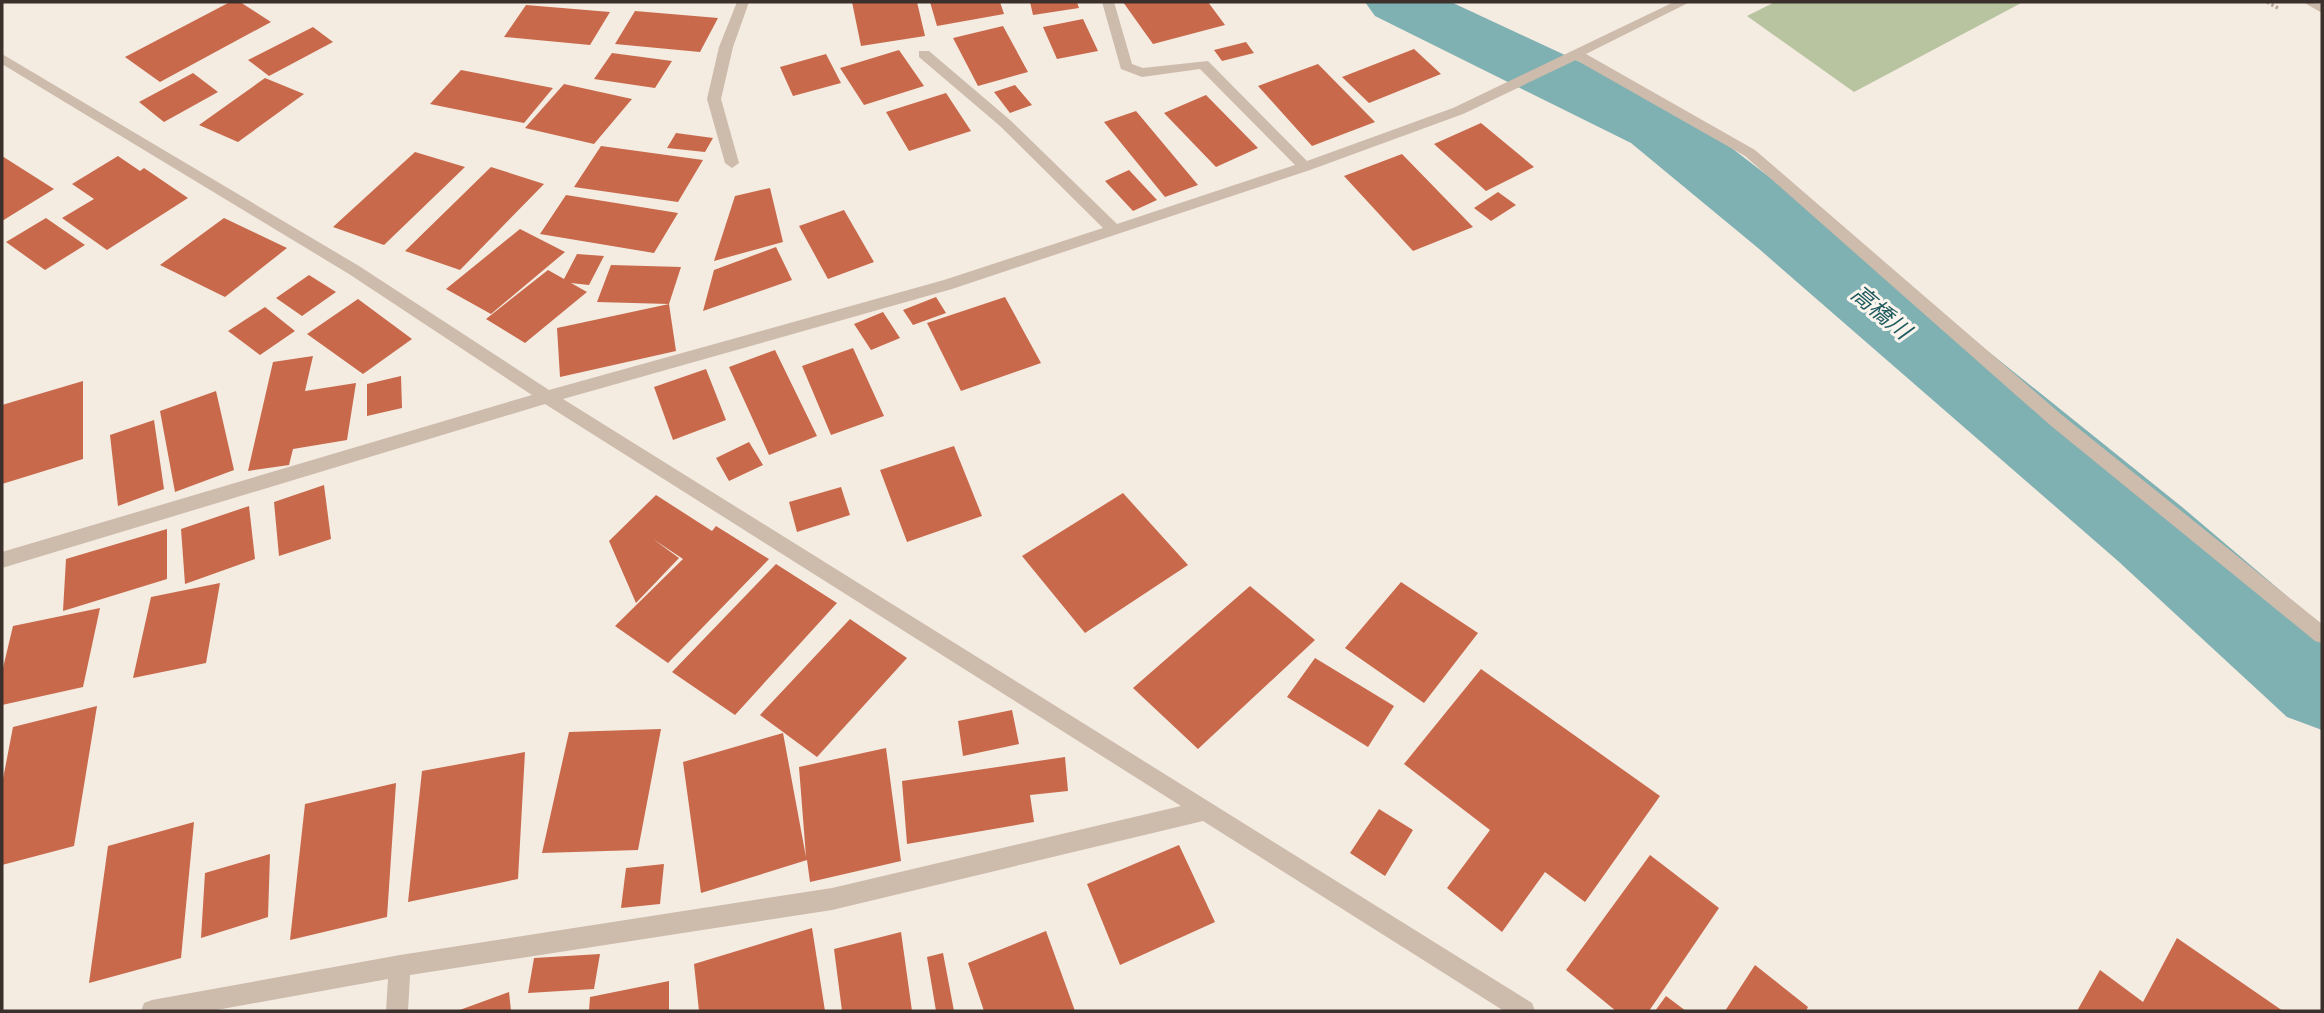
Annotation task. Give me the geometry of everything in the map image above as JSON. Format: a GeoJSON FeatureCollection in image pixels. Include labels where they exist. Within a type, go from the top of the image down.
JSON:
{"type":"FeatureCollection","features":[{"type":"Feature","properties":{"kind":"street"},"geometry":{"type":"LineString","coordinates":[[732,163],[714,99],[726,47],[743,2]]}},
{"type":"Feature","properties":{"kind":"street"},"geometry":{"type":"LineString","coordinates":[[1108,2],[1126,66],[1142,73],[1203,64],[1305,167]]}},
{"type":"Feature","properties":{"kind":"street"},"geometry":{"type":"LineString","coordinates":[[2,560],[547,397],[947,285],[1305,167],[1458,111],[1684,2]]}},
{"type":"Feature","properties":{"kind":"street"},"geometry":{"type":"LineString","coordinates":[[2309,2],[2322,9]]}},
{"type":"Feature","properties":{"kind":"street"},"geometry":{"type":"LineString","coordinates":[[924,54],[1005,123],[1114,230]]}},
{"type":"Feature","properties":{"kind":"street"},"geometry":{"type":"LineString","coordinates":[[1576,54],[1749,153],[2056,420],[2322,635]]}},
{"type":"Feature","properties":{"kind":"street"},"geometry":{"type":"LineString","coordinates":[[2,58],[354,270],[547,397],[1524,1011]]}},
{"type":"Feature","properties":{"kind":"street"},"geometry":{"type":"LineString","coordinates":[[152,1011],[400,966],[832,899],[1207,810]]}},
{"type":"Feature","properties":{"kind":"street"},"geometry":{"type":"LineString","coordinates":[[397,1011],[400,966]]}},
{"type":"Feature","properties":{"kind":"green space"},"geometry":{"type":"Polygon","coordinates":[[[1775,2],[2023,2],[1854,92],[1747,16],[1775,2]]]}},
{"type":"Feature","properties":{"kind":"building"},"geometry":{"type":"Polygon","coordinates":[[[230,2],[240,2],[271,22],[160,82],[125,57],[230,2]]]}},
{"type":"Feature","properties":{"kind":"building"},"geometry":{"type":"Polygon","coordinates":[[[852,2],[917,2],[925,36],[861,46],[852,2]]]}},
{"type":"Feature","properties":{"kind":"building"},"geometry":{"type":"Polygon","coordinates":[[[930,2],[1000,2],[1004,14],[937,26],[930,2]]]}},
{"type":"Feature","properties":{"kind":"building"},"geometry":{"type":"Polygon","coordinates":[[[1030,2],[1077,2],[1079,8],[1033,15],[1030,2]]]}},
{"type":"Feature","properties":{"kind":"building"},"geometry":{"type":"Polygon","coordinates":[[[1123,2],[1208,2],[1225,25],[1153,44],[1123,2]]]}},
{"type":"Feature","properties":{"kind":"building"},"geometry":{"type":"Polygon","coordinates":[[[526,5],[610,12],[590,45],[504,37],[526,5]]]}},
{"type":"Feature","properties":{"kind":"building"},"geometry":{"type":"Polygon","coordinates":[[[635,11],[718,18],[700,52],[615,44],[635,11]]]}},
{"type":"Feature","properties":{"kind":"building"},"geometry":{"type":"Polygon","coordinates":[[[1083,19],[1098,51],[1057,59],[1043,27],[1083,19]]]}},
{"type":"Feature","properties":{"kind":"building"},"geometry":{"type":"Polygon","coordinates":[[[1003,26],[1028,72],[978,86],[953,38],[1003,26]]]}},
{"type":"Feature","properties":{"kind":"building"},"geometry":{"type":"Polygon","coordinates":[[[313,27],[333,42],[269,76],[248,60],[313,27]]]}},
{"type":"Feature","properties":{"kind":"building"},"geometry":{"type":"Polygon","coordinates":[[[1246,42],[1254,53],[1222,61],[1214,50],[1246,42]]]}},
{"type":"Feature","properties":{"kind":"building"},"geometry":{"type":"Polygon","coordinates":[[[1414,49],[1441,74],[1369,103],[1342,77],[1414,49]]]}},
{"type":"Feature","properties":{"kind":"building"},"geometry":{"type":"Polygon","coordinates":[[[899,50],[924,86],[864,105],[840,68],[899,50]]]}},
{"type":"Feature","properties":{"kind":"building"},"geometry":{"type":"Polygon","coordinates":[[[612,53],[672,61],[655,88],[594,79],[612,53]]]}},
{"type":"Feature","properties":{"kind":"building"},"geometry":{"type":"Polygon","coordinates":[[[826,54],[841,83],[793,96],[780,67],[826,54]]]}},
{"type":"Feature","properties":{"kind":"building"},"geometry":{"type":"Polygon","coordinates":[[[1318,64],[1375,122],[1312,146],[1258,86],[1318,64]]]}},
{"type":"Feature","properties":{"kind":"building"},"geometry":{"type":"Polygon","coordinates":[[[461,70],[553,88],[524,123],[430,104],[461,70]]]}},
{"type":"Feature","properties":{"kind":"building"},"geometry":{"type":"Polygon","coordinates":[[[193,73],[218,92],[164,122],[139,102],[193,73]]]}},
{"type":"Feature","properties":{"kind":"building"},"geometry":{"type":"Polygon","coordinates":[[[265,78],[304,94],[238,142],[199,125],[265,78]]]}},
{"type":"Feature","properties":{"kind":"building"},"geometry":{"type":"Polygon","coordinates":[[[564,84],[632,99],[594,144],[525,128],[564,84]]]}},
{"type":"Feature","properties":{"kind":"building"},"geometry":{"type":"Polygon","coordinates":[[[1015,85],[1032,105],[1010,113],[994,92],[1015,85]]]}},
{"type":"Feature","properties":{"kind":"building"},"geometry":{"type":"Polygon","coordinates":[[[946,93],[971,131],[909,151],[886,112],[946,93]]]}},
{"type":"Feature","properties":{"kind":"building"},"geometry":{"type":"Polygon","coordinates":[[[1206,95],[1258,148],[1216,167],[1164,113],[1206,95]]]}},
{"type":"Feature","properties":{"kind":"building"},"geometry":{"type":"Polygon","coordinates":[[[1136,111],[1198,185],[1165,197],[1104,122],[1136,111]]]}},
{"type":"Feature","properties":{"kind":"building"},"geometry":{"type":"Polygon","coordinates":[[[1481,123],[1534,167],[1486,191],[1434,144],[1481,123]]]}},
{"type":"Feature","properties":{"kind":"building"},"geometry":{"type":"Polygon","coordinates":[[[676,133],[713,138],[705,152],[667,148],[676,133]]]}},
{"type":"Feature","properties":{"kind":"building"},"geometry":{"type":"Polygon","coordinates":[[[601,146],[703,160],[678,202],[574,187],[601,146]]]}},
{"type":"Feature","properties":{"kind":"building"},"geometry":{"type":"Polygon","coordinates":[[[415,152],[465,167],[384,245],[333,227],[415,152]]]}},
{"type":"Feature","properties":{"kind":"building"},"geometry":{"type":"Polygon","coordinates":[[[1402,154],[1473,227],[1413,251],[1344,176],[1402,154]]]}},
{"type":"Feature","properties":{"kind":"building"},"geometry":{"type":"Polygon","coordinates":[[[2,156],[54,189],[2,221],[2,156]]]}},
{"type":"Feature","properties":{"kind":"building"},"geometry":{"type":"Polygon","coordinates":[[[118,156],[140,171],[144,168],[188,198],[107,250],[62,218],[94,199],[72,184],[118,156]]]}},
{"type":"Feature","properties":{"kind":"building"},"geometry":{"type":"Polygon","coordinates":[[[491,167],[544,184],[460,270],[405,251],[491,167]]]}},
{"type":"Feature","properties":{"kind":"building"},"geometry":{"type":"Polygon","coordinates":[[[1129,170],[1157,200],[1133,211],[1105,181],[1129,170]]]}},
{"type":"Feature","properties":{"kind":"building"},"geometry":{"type":"Polygon","coordinates":[[[770,188],[783,242],[714,261],[735,196],[770,188]]]}},
{"type":"Feature","properties":{"kind":"building"},"geometry":{"type":"Polygon","coordinates":[[[1498,192],[1516,205],[1491,221],[1474,208],[1498,192]]]}},
{"type":"Feature","properties":{"kind":"building"},"geometry":{"type":"Polygon","coordinates":[[[566,195],[678,213],[654,253],[540,234],[566,195]]]}},
{"type":"Feature","properties":{"kind":"building"},"geometry":{"type":"Polygon","coordinates":[[[844,210],[874,262],[828,279],[799,226],[844,210]]]}},
{"type":"Feature","properties":{"kind":"building"},"geometry":{"type":"Polygon","coordinates":[[[46,218],[85,245],[45,270],[6,242],[46,218]]]}},
{"type":"Feature","properties":{"kind":"building"},"geometry":{"type":"Polygon","coordinates":[[[224,218],[287,248],[225,297],[160,265],[224,218]]]}},
{"type":"Feature","properties":{"kind":"building"},"geometry":{"type":"Polygon","coordinates":[[[520,229],[565,252],[491,314],[446,289],[520,229]]]}},
{"type":"Feature","properties":{"kind":"building"},"geometry":{"type":"Polygon","coordinates":[[[776,247],[792,280],[703,311],[714,270],[776,247]]]}},
{"type":"Feature","properties":{"kind":"building"},"geometry":{"type":"Polygon","coordinates":[[[577,254],[604,256],[589,285],[571,283],[587,292],[525,343],[486,319],[548,270],[564,279],[577,254]]]}},
{"type":"Feature","properties":{"kind":"building"},"geometry":{"type":"Polygon","coordinates":[[[611,265],[681,267],[669,304],[597,302],[611,265]]]}},
{"type":"Feature","properties":{"kind":"building"},"geometry":{"type":"Polygon","coordinates":[[[309,275],[336,292],[302,316],[276,298],[309,275]]]}},
{"type":"Feature","properties":{"kind":"building"},"geometry":{"type":"Polygon","coordinates":[[[936,297],[946,313],[913,325],[903,310],[936,297]]]}},
{"type":"Feature","properties":{"kind":"building"},"geometry":{"type":"Polygon","coordinates":[[[1005,297],[1041,363],[961,391],[927,323],[1005,297]]]}},
{"type":"Feature","properties":{"kind":"building"},"geometry":{"type":"Polygon","coordinates":[[[358,299],[412,339],[363,374],[307,334],[358,299]]]}},
{"type":"Feature","properties":{"kind":"building"},"geometry":{"type":"Polygon","coordinates":[[[669,304],[676,351],[560,377],[557,328],[669,304]]]}},
{"type":"Feature","properties":{"kind":"building"},"geometry":{"type":"Polygon","coordinates":[[[265,307],[295,331],[260,355],[228,331],[265,307]]]}},
{"type":"Feature","properties":{"kind":"building"},"geometry":{"type":"Polygon","coordinates":[[[883,312],[900,338],[871,350],[854,324],[883,312]]]}},
{"type":"Feature","properties":{"kind":"building"},"geometry":{"type":"Polygon","coordinates":[[[853,348],[884,416],[831,435],[802,366],[853,348]]]}},
{"type":"Feature","properties":{"kind":"building"},"geometry":{"type":"Polygon","coordinates":[[[775,350],[817,436],[769,455],[729,367],[775,350]]]}},
{"type":"Feature","properties":{"kind":"building"},"geometry":{"type":"Polygon","coordinates":[[[313,356],[305,391],[356,383],[347,440],[293,449],[289,465],[248,471],[273,362],[313,356]]]}},
{"type":"Feature","properties":{"kind":"building"},"geometry":{"type":"Polygon","coordinates":[[[706,369],[726,420],[673,440],[654,387],[706,369]]]}},
{"type":"Feature","properties":{"kind":"building"},"geometry":{"type":"Polygon","coordinates":[[[401,376],[402,408],[367,416],[367,384],[401,376]]]}},
{"type":"Feature","properties":{"kind":"building"},"geometry":{"type":"Polygon","coordinates":[[[83,381],[83,459],[2,484],[2,405],[83,381]]]}},
{"type":"Feature","properties":{"kind":"building"},"geometry":{"type":"Polygon","coordinates":[[[216,391],[234,470],[175,492],[160,411],[216,391]]]}},
{"type":"Feature","properties":{"kind":"building"},"geometry":{"type":"Polygon","coordinates":[[[154,420],[164,489],[118,506],[110,435],[154,420]]]}},
{"type":"Feature","properties":{"kind":"building"},"geometry":{"type":"Polygon","coordinates":[[[749,442],[763,465],[729,481],[716,458],[749,442]]]}},
{"type":"Feature","properties":{"kind":"building"},"geometry":{"type":"Polygon","coordinates":[[[954,446],[982,516],[907,542],[880,470],[954,446]]]}},
{"type":"Feature","properties":{"kind":"building"},"geometry":{"type":"Polygon","coordinates":[[[324,485],[331,539],[279,556],[274,502],[324,485]]]}},
{"type":"Feature","properties":{"kind":"building"},"geometry":{"type":"Polygon","coordinates":[[[841,487],[850,515],[797,532],[789,502],[841,487]]]}},
{"type":"Feature","properties":{"kind":"building"},"geometry":{"type":"Polygon","coordinates":[[[1123,493],[1188,565],[1085,633],[1022,556],[1123,493]]]}},
{"type":"Feature","properties":{"kind":"building"},"geometry":{"type":"Polygon","coordinates":[[[656,495],[712,531],[716,526],[769,559],[668,663],[615,626],[683,559],[653,539],[679,558],[636,603],[609,541],[656,495]]]}},
{"type":"Feature","properties":{"kind":"building"},"geometry":{"type":"Polygon","coordinates":[[[249,506],[255,559],[185,584],[181,529],[249,506]]]}},
{"type":"Feature","properties":{"kind":"building"},"geometry":{"type":"Polygon","coordinates":[[[167,529],[167,579],[63,611],[66,559],[167,529]]]}},
{"type":"Feature","properties":{"kind":"building"},"geometry":{"type":"Polygon","coordinates":[[[776,564],[837,603],[735,715],[672,672],[776,564]]]}},
{"type":"Feature","properties":{"kind":"building"},"geometry":{"type":"Polygon","coordinates":[[[1401,582],[1478,633],[1424,703],[1345,648],[1401,582]]]}},
{"type":"Feature","properties":{"kind":"building"},"geometry":{"type":"Polygon","coordinates":[[[220,583],[206,663],[133,678],[151,597],[220,583]]]}},
{"type":"Feature","properties":{"kind":"building"},"geometry":{"type":"Polygon","coordinates":[[[1250,586],[1315,640],[1198,749],[1133,688],[1250,586]]]}},
{"type":"Feature","properties":{"kind":"building"},"geometry":{"type":"Polygon","coordinates":[[[100,608],[83,687],[2,705],[2,672],[13,626],[100,608]]]}},
{"type":"Feature","properties":{"kind":"building"},"geometry":{"type":"Polygon","coordinates":[[[850,619],[907,658],[817,757],[760,715],[850,619]]]}},
{"type":"Feature","properties":{"kind":"building"},"geometry":{"type":"Polygon","coordinates":[[[1315,658],[1394,706],[1368,747],[1287,697],[1315,658]]]}},
{"type":"Feature","properties":{"kind":"building"},"geometry":{"type":"Polygon","coordinates":[[[1481,669],[1660,796],[1585,902],[1545,872],[1502,932],[1447,888],[1490,830],[1404,764],[1481,669]]]}},
{"type":"Feature","properties":{"kind":"building"},"geometry":{"type":"Polygon","coordinates":[[[97,706],[74,846],[2,865],[2,784],[13,727],[97,706]]]}},
{"type":"Feature","properties":{"kind":"building"},"geometry":{"type":"Polygon","coordinates":[[[1012,710],[1019,744],[963,756],[958,721],[1012,710]]]}},
{"type":"Feature","properties":{"kind":"building"},"geometry":{"type":"Polygon","coordinates":[[[661,729],[638,850],[542,853],[569,732],[661,729]]]}},
{"type":"Feature","properties":{"kind":"building"},"geometry":{"type":"Polygon","coordinates":[[[783,733],[806,857],[799,767],[886,748],[901,861],[810,882],[807,860],[701,893],[683,762],[783,733]]]}},
{"type":"Feature","properties":{"kind":"building"},"geometry":{"type":"Polygon","coordinates":[[[525,752],[518,879],[408,902],[422,771],[525,752]]]}},
{"type":"Feature","properties":{"kind":"building"},"geometry":{"type":"Polygon","coordinates":[[[1065,757],[1068,791],[1030,795],[1034,822],[907,844],[902,781],[1065,757]]]}},
{"type":"Feature","properties":{"kind":"building"},"geometry":{"type":"Polygon","coordinates":[[[396,783],[387,917],[290,940],[305,804],[396,783]]]}},
{"type":"Feature","properties":{"kind":"building"},"geometry":{"type":"Polygon","coordinates":[[[1379,809],[1413,830],[1385,876],[1350,853],[1379,809]]]}},
{"type":"Feature","properties":{"kind":"building"},"geometry":{"type":"Polygon","coordinates":[[[194,822],[181,958],[89,983],[108,846],[194,822]]]}},
{"type":"Feature","properties":{"kind":"building"},"geometry":{"type":"Polygon","coordinates":[[[1179,845],[1215,922],[1120,965],[1087,884],[1179,845]]]}},
{"type":"Feature","properties":{"kind":"building"},"geometry":{"type":"Polygon","coordinates":[[[270,854],[268,917],[201,938],[205,873],[270,854]]]}},
{"type":"Feature","properties":{"kind":"building"},"geometry":{"type":"Polygon","coordinates":[[[1650,855],[1719,908],[1649,1011],[1616,1011],[1566,970],[1650,855]]]}},
{"type":"Feature","properties":{"kind":"building"},"geometry":{"type":"Polygon","coordinates":[[[664,864],[660,904],[621,908],[626,868],[664,864]]]}},
{"type":"Feature","properties":{"kind":"building"},"geometry":{"type":"Polygon","coordinates":[[[812,928],[825,1011],[699,1011],[694,964],[812,928]]]}},
{"type":"Feature","properties":{"kind":"building"},"geometry":{"type":"Polygon","coordinates":[[[1046,931],[1075,1011],[984,1011],[968,963],[1046,931]]]}},
{"type":"Feature","properties":{"kind":"building"},"geometry":{"type":"Polygon","coordinates":[[[901,932],[912,1011],[842,1011],[834,949],[901,932]]]}},
{"type":"Feature","properties":{"kind":"building"},"geometry":{"type":"Polygon","coordinates":[[[2177,938],[2283,1011],[2077,1011],[2100,970],[2143,1002],[2177,938]]]}},
{"type":"Feature","properties":{"kind":"building"},"geometry":{"type":"Polygon","coordinates":[[[943,953],[954,1011],[936,1011],[927,957],[943,953]]]}},
{"type":"Feature","properties":{"kind":"building"},"geometry":{"type":"Polygon","coordinates":[[[600,954],[594,989],[528,993],[534,958],[600,954]]]}},
{"type":"Feature","properties":{"kind":"building"},"geometry":{"type":"Polygon","coordinates":[[[1755,965],[1808,1007],[1806,1011],[1725,1011],[1755,965]]]}},
{"type":"Feature","properties":{"kind":"building"},"geometry":{"type":"Polygon","coordinates":[[[669,981],[669,1011],[589,1011],[590,997],[669,981]]]}},
{"type":"Feature","properties":{"kind":"building"},"geometry":{"type":"Polygon","coordinates":[[[509,992],[511,1011],[457,1011],[509,992]]]}},
{"type":"Feature","properties":{"kind":"building"},"geometry":{"type":"Polygon","coordinates":[[[1666,996],[1686,1011],[1655,1011],[1666,996]]]}},
{"type":"Feature","properties":{"kind":"waterway","name":"高橋川"},"geometry":{"type":"LineString","coordinates":[[1398,2],[1656,126],[1785,229],[2150,534],[2322,686]]}}]}
